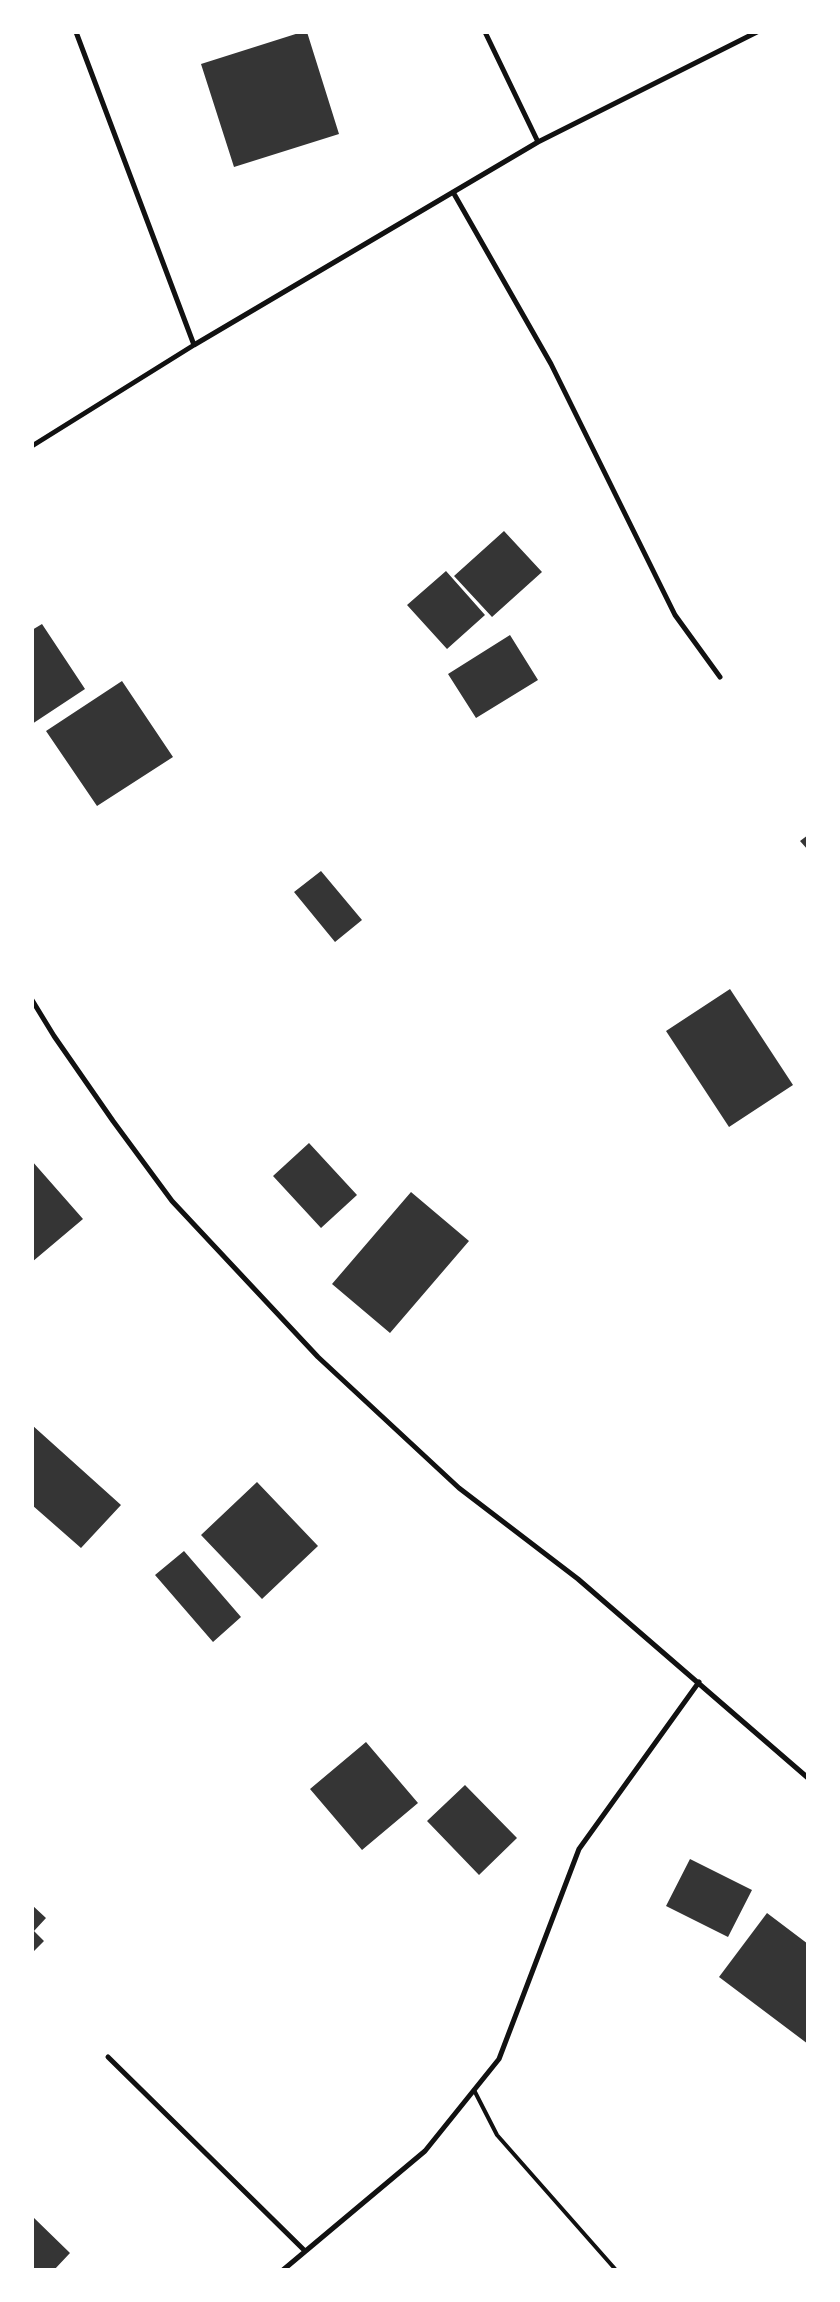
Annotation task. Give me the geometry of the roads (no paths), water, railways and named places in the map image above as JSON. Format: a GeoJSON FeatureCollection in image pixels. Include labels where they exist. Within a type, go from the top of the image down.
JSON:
{"type":"FeatureCollection","features":[{"type":"Feature","properties":{"kind":"street"},"geometry":{"type":"LineString","coordinates":[[76,32],[194,345]]}},
{"type":"Feature","properties":{"kind":"street"},"geometry":{"type":"LineString","coordinates":[[486,32],[538,142]]}},
{"type":"Feature","properties":{"kind":"street"},"geometry":{"type":"LineString","coordinates":[[32,446],[194,345],[538,142],[757,32]]}},
{"type":"Feature","properties":{"kind":"street"},"geometry":{"type":"LineString","coordinates":[[453,192],[551,364],[675,615],[720,677]]}},
{"type":"Feature","properties":{"kind":"street"},"geometry":{"type":"LineString","coordinates":[[32,1000],[96,1098],[172,1201],[318,1357],[459,1488],[578,1579],[808,1778]]}},
{"type":"Feature","properties":{"kind":"street"},"geometry":{"type":"LineString","coordinates":[[283,2270],[425,2151],[499,2059],[579,1850],[699,1682]]}},
{"type":"Feature","properties":{"kind":"street"},"geometry":{"type":"LineString","coordinates":[[108,2057],[304,2251]]}},
{"type":"Feature","properties":{"kind":"lane"},"geometry":{"type":"LineString","coordinates":[[474,2090],[497,2135],[616,2270]]}}]}
